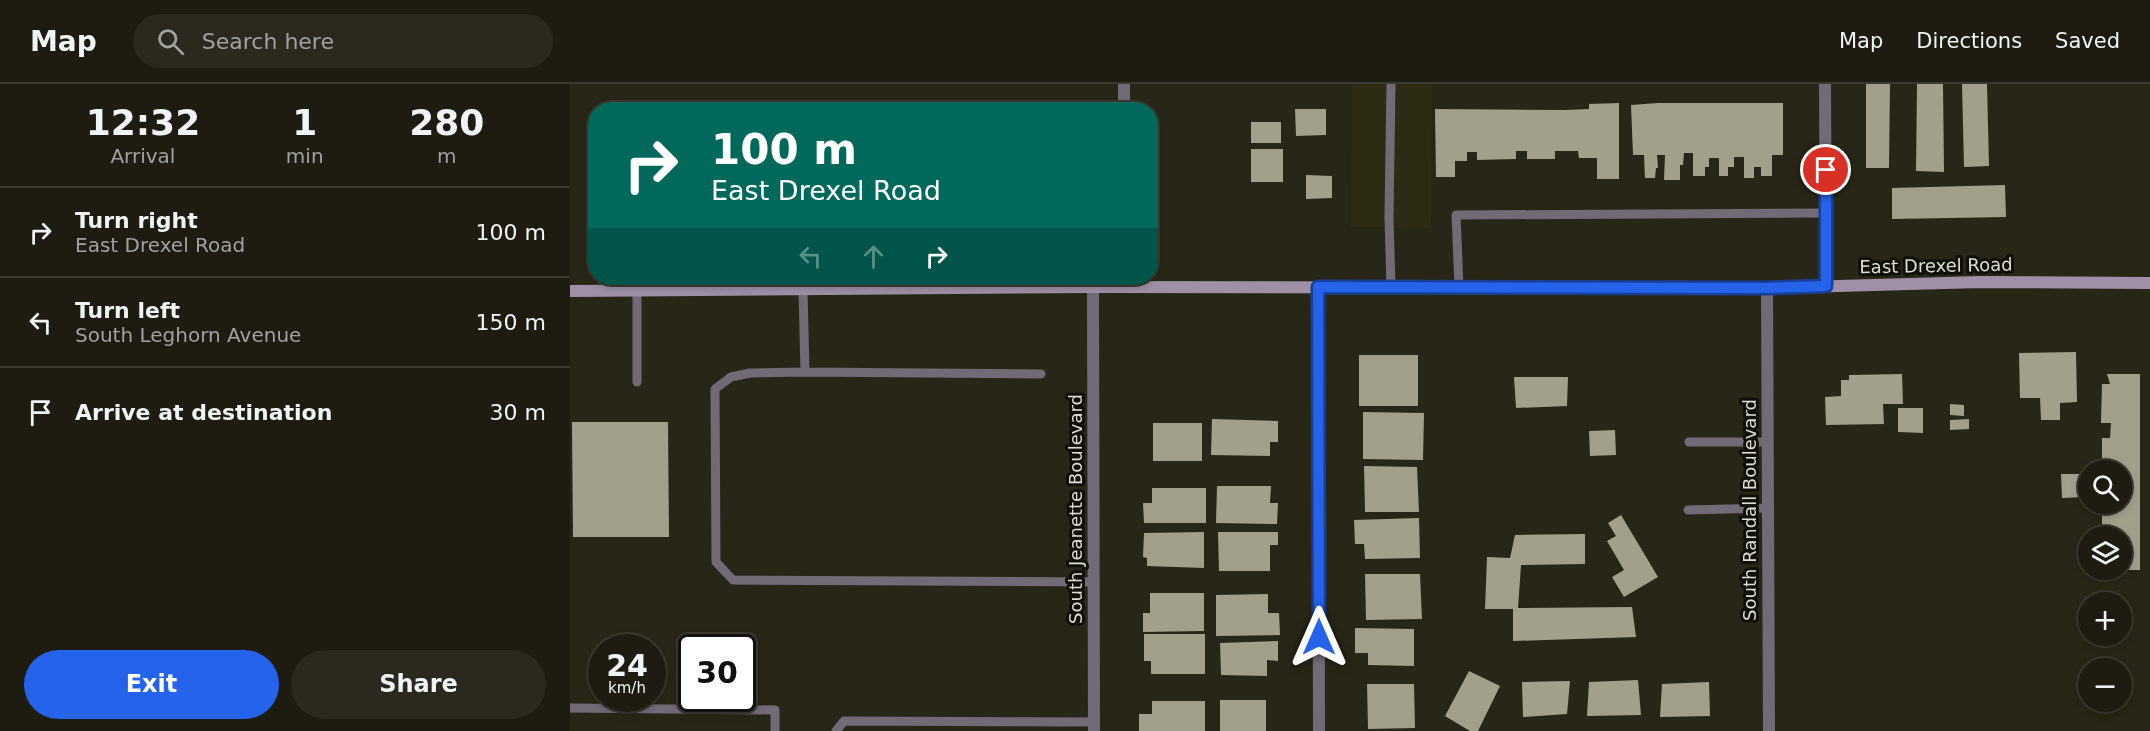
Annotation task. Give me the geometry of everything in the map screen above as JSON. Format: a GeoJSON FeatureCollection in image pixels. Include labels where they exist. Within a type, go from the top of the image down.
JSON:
{"type":"FeatureCollection","features":[{"type":"Feature","properties":{"kind":"street"},"geometry":{"type":"LineString","coordinates":[[1124,84],[1124,102]]}},
{"type":"Feature","properties":{"kind":"street"},"geometry":{"type":"LineString","coordinates":[[1825,84],[1826,286]]}},
{"type":"Feature","properties":{"kind":"street","name":"East Drexel Road"},"geometry":{"type":"LineString","coordinates":[[1158,283],[1318,287],[1767,288],[1980,282],[2150,283]]}},
{"type":"Feature","properties":{"kind":"street","name":"East Drexel Road"},"geometry":{"type":"LineString","coordinates":[[570,291],[1093,287],[1105,285]]}},
{"type":"Feature","properties":{"kind":"street","name":"South Jeanette Boulevard"},"geometry":{"type":"LineString","coordinates":[[1093,287],[1094,727]]}},
{"type":"Feature","properties":{"kind":"street"},"geometry":{"type":"LineString","coordinates":[[1318,287],[1319,731]]}},
{"type":"Feature","properties":{"kind":"street","name":"South Randall Boulevard"},"geometry":{"type":"LineString","coordinates":[[1767,288],[1768,731]]}},
{"type":"Feature","properties":{"kind":"lane"},"geometry":{"type":"LineString","coordinates":[[1391,84],[1389,217],[1391,287]]}},
{"type":"Feature","properties":{"kind":"lane"},"geometry":{"type":"LineString","coordinates":[[1459,287],[1456,215],[1826,213]]}},
{"type":"Feature","properties":{"kind":"lane"},"geometry":{"type":"LineString","coordinates":[[803,289],[805,372]]}},
{"type":"Feature","properties":{"kind":"lane"},"geometry":{"type":"LineString","coordinates":[[638,290],[638,382]]}},
{"type":"Feature","properties":{"kind":"lane"},"geometry":{"type":"LineString","coordinates":[[1041,374],[805,372],[750,373],[730,377],[715,389],[716,562],[733,579],[1094,582]]}},
{"type":"Feature","properties":{"kind":"lane"},"geometry":{"type":"LineString","coordinates":[[1689,442],[1768,442]]}},
{"type":"Feature","properties":{"kind":"lane"},"geometry":{"type":"LineString","coordinates":[[1688,510],[1768,508]]}},
{"type":"Feature","properties":{"kind":"lane"},"geometry":{"type":"LineString","coordinates":[[570,708],[775,711],[775,731]]}},
{"type":"Feature","properties":{"kind":"lane"},"geometry":{"type":"LineString","coordinates":[[836,731],[844,721],[1094,727]]}},
{"type":"Feature","properties":{"kind":"shaded area"},"geometry":{"type":"Polygon","coordinates":[[[1352,84],[1432,84],[1431,228],[1351,227],[1352,84]]]}},
{"type":"Feature","properties":{"kind":"building"},"geometry":{"type":"Polygon","coordinates":[[[1866,84],[1890,84],[1889,168],[1866,168],[1866,84]]]}},
{"type":"Feature","properties":{"kind":"building"},"geometry":{"type":"Polygon","coordinates":[[[1917,84],[1943,84],[1944,172],[1916,171],[1917,84]]]}},
{"type":"Feature","properties":{"kind":"building"},"geometry":{"type":"Polygon","coordinates":[[[1962,84],[1987,84],[1989,166],[1964,167],[1962,84]]]}},
{"type":"Feature","properties":{"kind":"building"},"geometry":{"type":"Polygon","coordinates":[[[1619,103],[1619,179],[1597,179],[1597,158],[1579,158],[1578,151],[1555,151],[1555,159],[1527,159],[1527,151],[1516,151],[1516,159],[1477,160],[1477,152],[1467,152],[1467,161],[1455,161],[1455,177],[1436,177],[1435,109],[1565,110],[1589,109],[1589,104],[1619,103]]]}},
{"type":"Feature","properties":{"kind":"building"},"geometry":{"type":"Polygon","coordinates":[[[1783,103],[1783,155],[1772,155],[1772,176],[1761,176],[1761,167],[1754,167],[1754,178],[1744,178],[1744,157],[1734,157],[1734,167],[1728,167],[1728,176],[1719,176],[1719,158],[1709,158],[1709,167],[1705,167],[1705,176],[1693,176],[1693,153],[1684,153],[1683,165],[1680,165],[1680,180],[1664,180],[1665,155],[1657,155],[1658,168],[1656,168],[1655,178],[1645,178],[1644,155],[1633,155],[1631,105],[1783,103]]]}},
{"type":"Feature","properties":{"kind":"building"},"geometry":{"type":"Polygon","coordinates":[[[1295,109],[1326,109],[1326,135],[1296,136],[1295,109]]]}},
{"type":"Feature","properties":{"kind":"building"},"geometry":{"type":"Polygon","coordinates":[[[1251,122],[1281,122],[1281,143],[1251,143],[1251,122]]]}},
{"type":"Feature","properties":{"kind":"building"},"geometry":{"type":"Polygon","coordinates":[[[1251,149],[1283,149],[1283,182],[1251,182],[1251,149]]]}},
{"type":"Feature","properties":{"kind":"building"},"geometry":{"type":"Polygon","coordinates":[[[1306,175],[1332,176],[1332,198],[1306,199],[1306,175]]]}},
{"type":"Feature","properties":{"kind":"building"},"geometry":{"type":"Polygon","coordinates":[[[2005,185],[2006,217],[1892,219],[1892,188],[2005,185]]]}},
{"type":"Feature","properties":{"kind":"building"},"geometry":{"type":"Polygon","coordinates":[[[2076,352],[2077,402],[2060,403],[2060,420],[2041,420],[2040,398],[2020,398],[2019,353],[2076,352]]]}},
{"type":"Feature","properties":{"kind":"building"},"geometry":{"type":"Polygon","coordinates":[[[1359,355],[1418,355],[1418,406],[1359,406],[1359,355]]]}},
{"type":"Feature","properties":{"kind":"building"},"geometry":{"type":"Polygon","coordinates":[[[1902,374],[1903,404],[1883,404],[1884,424],[1826,425],[1825,397],[1841,396],[1841,380],[1849,380],[1849,375],[1902,374]]]}},
{"type":"Feature","properties":{"kind":"building"},"geometry":{"type":"Polygon","coordinates":[[[2107,374],[2140,374],[2140,570],[2132,570],[2132,526],[2102,526],[2102,514],[2132,514],[2132,460],[2102,460],[2102,438],[2110,438],[2111,423],[2101,423],[2102,384],[2110,384],[2107,374]]]}},
{"type":"Feature","properties":{"kind":"building"},"geometry":{"type":"Polygon","coordinates":[[[1514,377],[1568,377],[1567,406],[1516,408],[1514,377]]]}},
{"type":"Feature","properties":{"kind":"building"},"geometry":{"type":"Polygon","coordinates":[[[1950,404],[1964,405],[1964,416],[1950,415],[1950,404]]]}},
{"type":"Feature","properties":{"kind":"building"},"geometry":{"type":"Polygon","coordinates":[[[1898,408],[1923,408],[1923,433],[1898,432],[1898,408]]]}},
{"type":"Feature","properties":{"kind":"building"},"geometry":{"type":"Polygon","coordinates":[[[1363,412],[1424,413],[1423,460],[1363,459],[1363,412]]]}},
{"type":"Feature","properties":{"kind":"building"},"geometry":{"type":"Polygon","coordinates":[[[1212,419],[1278,421],[1278,442],[1270,442],[1270,456],[1211,455],[1212,419]]]}},
{"type":"Feature","properties":{"kind":"building"},"geometry":{"type":"Polygon","coordinates":[[[1969,419],[1969,429],[1950,430],[1950,420],[1969,419]]]}},
{"type":"Feature","properties":{"kind":"building"},"geometry":{"type":"Polygon","coordinates":[[[572,422],[668,422],[669,537],[573,537],[572,422]]]}},
{"type":"Feature","properties":{"kind":"building"},"geometry":{"type":"Polygon","coordinates":[[[1153,423],[1202,423],[1202,461],[1153,461],[1153,423]]]}},
{"type":"Feature","properties":{"kind":"building"},"geometry":{"type":"Polygon","coordinates":[[[1615,430],[1616,455],[1590,456],[1589,431],[1615,430]]]}},
{"type":"Feature","properties":{"kind":"building"},"geometry":{"type":"Polygon","coordinates":[[[1364,466],[1417,467],[1419,512],[1365,512],[1364,466]]]}},
{"type":"Feature","properties":{"kind":"building"},"geometry":{"type":"Polygon","coordinates":[[[2061,474],[2078,474],[2078,497],[2062,498],[2061,474]]]}},
{"type":"Feature","properties":{"kind":"building"},"geometry":{"type":"Polygon","coordinates":[[[1217,486],[1271,486],[1270,503],[1278,503],[1277,524],[1216,523],[1217,486]]]}},
{"type":"Feature","properties":{"kind":"building"},"geometry":{"type":"Polygon","coordinates":[[[1152,488],[1206,488],[1206,523],[1144,523],[1143,503],[1152,503],[1152,488]]]}},
{"type":"Feature","properties":{"kind":"building"},"geometry":{"type":"Polygon","coordinates":[[[1621,515],[1658,577],[1624,597],[1612,577],[1624,570],[1607,541],[1616,536],[1608,523],[1621,515]]]}},
{"type":"Feature","properties":{"kind":"building"},"geometry":{"type":"Polygon","coordinates":[[[1419,518],[1420,558],[1365,559],[1364,544],[1355,544],[1354,520],[1419,518]]]}},
{"type":"Feature","properties":{"kind":"building"},"geometry":{"type":"Polygon","coordinates":[[[1204,532],[1204,568],[1147,566],[1147,558],[1143,557],[1144,533],[1204,532]]]}},
{"type":"Feature","properties":{"kind":"building"},"geometry":{"type":"Polygon","coordinates":[[[1218,532],[1278,532],[1278,545],[1270,545],[1270,571],[1219,571],[1218,532]]]}},
{"type":"Feature","properties":{"kind":"building"},"geometry":{"type":"Polygon","coordinates":[[[1585,534],[1585,564],[1521,565],[1518,608],[1632,607],[1636,637],[1513,641],[1513,609],[1485,609],[1487,557],[1510,558],[1515,535],[1585,534]]]}},
{"type":"Feature","properties":{"kind":"building"},"geometry":{"type":"Polygon","coordinates":[[[1365,574],[1420,574],[1422,619],[1366,620],[1365,574]]]}},
{"type":"Feature","properties":{"kind":"building"},"geometry":{"type":"Polygon","coordinates":[[[1150,593],[1204,593],[1204,631],[1143,632],[1143,613],[1150,613],[1150,593]]]}},
{"type":"Feature","properties":{"kind":"building"},"geometry":{"type":"Polygon","coordinates":[[[1268,594],[1268,613],[1279,613],[1280,635],[1216,636],[1216,595],[1268,594]]]}},
{"type":"Feature","properties":{"kind":"building"},"geometry":{"type":"Polygon","coordinates":[[[1355,628],[1414,629],[1414,666],[1368,665],[1368,653],[1355,653],[1355,628]]]}},
{"type":"Feature","properties":{"kind":"building"},"geometry":{"type":"Polygon","coordinates":[[[1144,634],[1205,634],[1205,674],[1151,674],[1151,661],[1144,661],[1144,634]]]}},
{"type":"Feature","properties":{"kind":"building"},"geometry":{"type":"Polygon","coordinates":[[[1278,641],[1278,661],[1267,660],[1267,676],[1221,675],[1220,643],[1278,641]]]}},
{"type":"Feature","properties":{"kind":"building"},"geometry":{"type":"Polygon","coordinates":[[[1469,671],[1500,686],[1478,731],[1470,731],[1445,716],[1469,671]]]}},
{"type":"Feature","properties":{"kind":"building"},"geometry":{"type":"Polygon","coordinates":[[[1638,680],[1641,715],[1587,716],[1589,682],[1638,680]]]}},
{"type":"Feature","properties":{"kind":"building"},"geometry":{"type":"Polygon","coordinates":[[[1570,681],[1567,714],[1523,717],[1522,682],[1570,681]]]}},
{"type":"Feature","properties":{"kind":"building"},"geometry":{"type":"Polygon","coordinates":[[[1709,682],[1710,716],[1660,717],[1662,684],[1709,682]]]}},
{"type":"Feature","properties":{"kind":"building"},"geometry":{"type":"Polygon","coordinates":[[[1367,684],[1414,684],[1415,728],[1368,729],[1367,684]]]}},
{"type":"Feature","properties":{"kind":"building"},"geometry":{"type":"Polygon","coordinates":[[[1220,700],[1266,700],[1266,731],[1220,731],[1220,700]]]}},
{"type":"Feature","properties":{"kind":"building"},"geometry":{"type":"Polygon","coordinates":[[[1152,701],[1205,701],[1205,731],[1139,731],[1139,714],[1152,714],[1152,701]]]}},
{"type":"Feature","properties":{"kind":"route"},"geometry":{"type":"LineString","coordinates":[[1319,637],[1318,287],[1767,288],[1826,286],[1826,170]]}}]}
